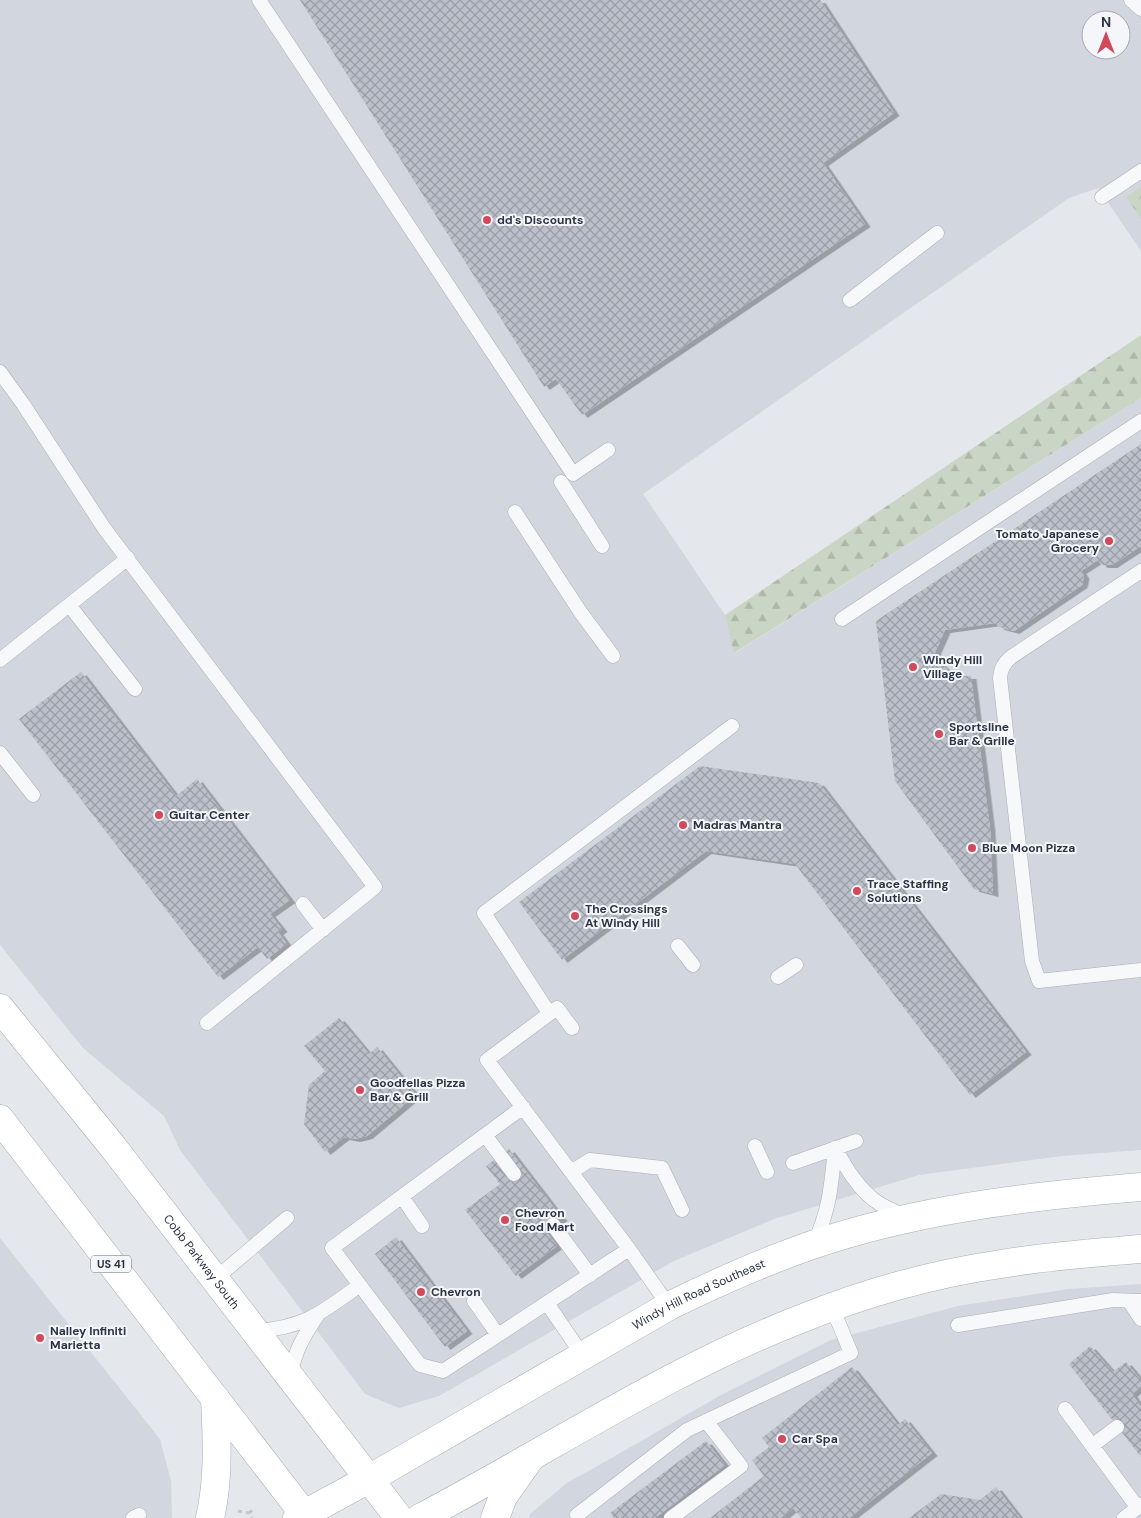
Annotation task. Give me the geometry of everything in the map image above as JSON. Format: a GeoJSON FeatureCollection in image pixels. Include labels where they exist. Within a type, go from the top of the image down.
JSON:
{"type":"FeatureCollection","features":[{"type":"Feature","properties":{"kind":"main road","name":"Cobb Parkway South"},"geometry":{"type":"LineString","coordinates":[[0,1008],[113,1147],[399,1518]]}},
{"type":"Feature","properties":{"kind":"main road","name":"US 41"},"geometry":{"type":"LineString","coordinates":[[3,1126],[215,1398],[303,1517]]}},
{"type":"Feature","properties":{"kind":"main road","name":"Windy Hill Road Southeast"},"geometry":{"type":"LineString","coordinates":[[303,1517],[669,1306],[765,1262],[814,1244],[910,1219],[1050,1196],[1141,1187]]}},
{"type":"Feature","properties":{"kind":"main road"},"geometry":{"type":"LineString","coordinates":[[420,1518],[720,1354],[765,1333],[832,1307],[902,1286],[1000,1264],[1141,1249]]}},
{"type":"Feature","properties":{"kind":"main road"},"geometry":{"type":"LineString","coordinates":[[210,1518],[216,1478],[215,1398]]}},
{"type":"Feature","properties":{"kind":"main road"},"geometry":{"type":"LineString","coordinates":[[495,1518],[503,1498],[531,1457]]}},
{"type":"Feature","properties":{"kind":"lane"},"geometry":{"type":"LineString","coordinates":[[259,0],[573,474],[608,450]]}},
{"type":"Feature","properties":{"kind":"lane"},"geometry":{"type":"LineString","coordinates":[[1130,0],[1141,9]]}},
{"type":"Feature","properties":{"kind":"lane"},"geometry":{"type":"LineString","coordinates":[[1102,197],[1141,171]]}},
{"type":"Feature","properties":{"kind":"lane"},"geometry":{"type":"LineString","coordinates":[[850,300],[937,233]]}},
{"type":"Feature","properties":{"kind":"lane"},"geometry":{"type":"LineString","coordinates":[[0,372],[104,528],[376,887],[208,1023]]}},
{"type":"Feature","properties":{"kind":"lane"},"geometry":{"type":"LineString","coordinates":[[842,619],[1141,421]]}},
{"type":"Feature","properties":{"kind":"lane"},"geometry":{"type":"LineString","coordinates":[[561,482],[602,546]]}},
{"type":"Feature","properties":{"kind":"lane"},"geometry":{"type":"LineString","coordinates":[[515,512],[581,613],[613,656]]}},
{"type":"Feature","properties":{"kind":"lane"},"geometry":{"type":"LineString","coordinates":[[0,660],[128,558]]}},
{"type":"Feature","properties":{"kind":"lane"},"geometry":{"type":"LineString","coordinates":[[1141,571],[1011,657],[1005,662],[1000,678],[1032,961],[1039,981],[1141,970]]}},
{"type":"Feature","properties":{"kind":"lane"},"geometry":{"type":"LineString","coordinates":[[69,605],[135,689]]}},
{"type":"Feature","properties":{"kind":"lane"},"geometry":{"type":"LineString","coordinates":[[549,1013],[484,913],[732,726]]}},
{"type":"Feature","properties":{"kind":"lane"},"geometry":{"type":"LineString","coordinates":[[0,752],[33,795]]}},
{"type":"Feature","properties":{"kind":"lane"},"geometry":{"type":"LineString","coordinates":[[303,904],[323,930]]}},
{"type":"Feature","properties":{"kind":"lane"},"geometry":{"type":"LineString","coordinates":[[678,946],[693,965]]}},
{"type":"Feature","properties":{"kind":"lane"},"geometry":{"type":"LineString","coordinates":[[778,977],[796,965]]}},
{"type":"Feature","properties":{"kind":"lane"},"geometry":{"type":"LineString","coordinates":[[572,1028],[556,1008],[487,1060],[629,1249],[669,1306]]}},
{"type":"Feature","properties":{"kind":"lane"},"geometry":{"type":"LineString","coordinates":[[523,1107],[332,1248],[420,1366],[443,1371],[629,1249]]}},
{"type":"Feature","properties":{"kind":"lane"},"geometry":{"type":"LineString","coordinates":[[485,1135],[514,1174]]}},
{"type":"Feature","properties":{"kind":"lane"},"geometry":{"type":"LineString","coordinates":[[793,1163],[856,1141]]}},
{"type":"Feature","properties":{"kind":"lane"},"geometry":{"type":"LineString","coordinates":[[755,1146],[767,1172]]}},
{"type":"Feature","properties":{"kind":"lane"},"geometry":{"type":"LineString","coordinates":[[835,1148],[846,1168],[864,1191],[879,1203],[910,1219]]}},
{"type":"Feature","properties":{"kind":"lane"},"geometry":{"type":"LineString","coordinates":[[814,1244],[824,1222],[830,1198],[835,1148]]}},
{"type":"Feature","properties":{"kind":"lane"},"geometry":{"type":"LineString","coordinates":[[572,1172],[590,1160],[662,1168],[682,1210]]}},
{"type":"Feature","properties":{"kind":"lane"},"geometry":{"type":"LineString","coordinates":[[402,1197],[422,1226]]}},
{"type":"Feature","properties":{"kind":"lane"},"geometry":{"type":"LineString","coordinates":[[215,1279],[287,1218]]}},
{"type":"Feature","properties":{"kind":"lane"},"geometry":{"type":"LineString","coordinates":[[552,1225],[590,1275]]}},
{"type":"Feature","properties":{"kind":"lane"},"geometry":{"type":"LineString","coordinates":[[255,1331],[278,1330],[317,1316],[360,1285]]}},
{"type":"Feature","properties":{"kind":"lane"},"geometry":{"type":"LineString","coordinates":[[958,1325],[1113,1300],[1135,1301],[1141,1319]]}},
{"type":"Feature","properties":{"kind":"lane"},"geometry":{"type":"LineString","coordinates":[[474,1301],[498,1335]]}},
{"type":"Feature","properties":{"kind":"lane"},"geometry":{"type":"LineString","coordinates":[[547,1303],[583,1356]]}},
{"type":"Feature","properties":{"kind":"lane"},"geometry":{"type":"LineString","coordinates":[[577,1514],[687,1430],[851,1353],[832,1307]]}},
{"type":"Feature","properties":{"kind":"lane"},"geometry":{"type":"LineString","coordinates":[[290,1376],[296,1352],[304,1334],[317,1316]]}},
{"type":"Feature","properties":{"kind":"lane"},"geometry":{"type":"LineString","coordinates":[[1064,1409],[1139,1506],[1124,1518]]}},
{"type":"Feature","properties":{"kind":"lane"},"geometry":{"type":"LineString","coordinates":[[671,1518],[741,1466],[706,1420]]}},
{"type":"Feature","properties":{"kind":"lane"},"geometry":{"type":"LineString","coordinates":[[1093,1446],[1117,1427]]}},
{"type":"Feature","properties":{"kind":"path"},"geometry":{"type":"LineString","coordinates":[[249,1513],[255,1508]]}},
{"type":"Feature","properties":{"kind":"path"},"geometry":{"type":"LineString","coordinates":[[238,1511],[249,1513],[252,1518]]}},
{"type":"Feature","properties":{"kind":"shaded area"},"geometry":{"type":"Polygon","coordinates":[[[0,0],[1141,0],[1141,251],[1098,188],[1069,198],[643,494],[725,615],[735,653],[1141,398],[1141,1150],[1062,1156],[919,1175],[774,1219],[674,1261],[439,1396],[399,1408],[365,1394],[180,1150],[164,1116],[83,1048],[0,945],[0,0]]]}},
{"type":"Feature","properties":{"kind":"shaded area","name":"Nalley Infiniti Marietta"},"geometry":{"type":"Polygon","coordinates":[[[0,1238],[160,1439],[171,1481],[172,1518],[0,1518],[0,1238]]]}},
{"type":"Feature","properties":{"kind":"shaded area"},"geometry":{"type":"Polygon","coordinates":[[[1141,1284],[1141,1518],[529,1518],[530,1514],[567,1483],[721,1395],[831,1340],[958,1306],[1069,1289],[1141,1284]]]}},
{"type":"Feature","properties":{"kind":"green space"},"geometry":{"type":"Polygon","coordinates":[[[1141,187],[1141,219],[1126,197],[1141,187]]]}},
{"type":"Feature","properties":{"kind":"green space"},"geometry":{"type":"Polygon","coordinates":[[[1141,335],[1141,398],[734,653],[725,615],[1141,335]]]}},
{"type":"Feature","properties":{"kind":"building"},"geometry":{"type":"Polygon","coordinates":[[[300,0],[820,0],[894,113],[823,163],[865,224],[582,415],[556,379],[544,387],[300,0]]]}},
{"type":"Feature","properties":{"kind":"building","name":"Windy Hill Village"},"geometry":{"type":"Polygon","coordinates":[[[1141,444],[1141,546],[1112,565],[1102,565],[1098,560],[1081,571],[1084,576],[1082,585],[1014,631],[999,627],[996,623],[945,630],[933,657],[955,676],[971,676],[990,829],[993,894],[974,889],[895,781],[876,621],[1141,444]]]}},
{"type":"Feature","properties":{"kind":"building","name":"Guitar Center"},"geometry":{"type":"Polygon","coordinates":[[[81,672],[176,796],[197,779],[290,900],[270,914],[282,929],[278,932],[287,944],[267,959],[258,947],[218,977],[19,719],[81,672]]]}},
{"type":"Feature","properties":{"kind":"building","name":"The Crossings At Windy Hill"},"geometry":{"type":"Polygon","coordinates":[[[700,766],[819,783],[1026,1052],[970,1095],[795,864],[706,851],[562,960],[519,902],[700,766]]]}},
{"type":"Feature","properties":{"kind":"building","name":"Goodfellas Pizza Bar & Grill"},"geometry":{"type":"Polygon","coordinates":[[[339,1018],[369,1054],[377,1047],[416,1095],[367,1136],[355,1139],[344,1137],[325,1152],[304,1124],[309,1085],[325,1071],[304,1046],[339,1018]]]}},
{"type":"Feature","properties":{"kind":"building","name":"Chevron Food Mart"},"geometry":{"type":"Polygon","coordinates":[[[509,1149],[562,1218],[545,1230],[557,1246],[516,1276],[465,1210],[500,1184],[486,1166],[509,1149]]]}},
{"type":"Feature","properties":{"kind":"building","name":"Chevron"},"geometry":{"type":"Polygon","coordinates":[[[396,1237],[467,1331],[445,1347],[375,1254],[396,1237]]]}},
{"type":"Feature","properties":{"kind":"building"},"geometry":{"type":"Polygon","coordinates":[[[1090,1346],[1113,1372],[1126,1362],[1141,1380],[1141,1386],[1132,1394],[1141,1407],[1141,1457],[1069,1364],[1090,1346]]]}},
{"type":"Feature","properties":{"kind":"building"},"geometry":{"type":"Polygon","coordinates":[[[852,1367],[898,1425],[905,1419],[932,1453],[849,1518],[801,1518],[793,1508],[781,1518],[710,1518],[764,1476],[752,1460],[769,1447],[762,1438],[852,1367]]]}},
{"type":"Feature","properties":{"kind":"building"},"geometry":{"type":"Polygon","coordinates":[[[706,1441],[725,1465],[655,1518],[614,1518],[610,1513],[706,1441]]]}},
{"type":"Feature","properties":{"kind":"building"},"geometry":{"type":"Polygon","coordinates":[[[996,1487],[1020,1518],[909,1518],[941,1494],[980,1500],[996,1487]]]}},
{"type":"Feature","properties":{"kind":"place","name":"dd's Discounts"},"geometry":{"type":"Point","coordinates":[487,220]}},
{"type":"Feature","properties":{"kind":"place","name":"Tomato Japanese Grocery"},"geometry":{"type":"Point","coordinates":[1109,541]}},
{"type":"Feature","properties":{"kind":"place","name":"Windy Hill Village"},"geometry":{"type":"Point","coordinates":[913,667]}},
{"type":"Feature","properties":{"kind":"place","name":"Sportsline Bar & Grille"},"geometry":{"type":"Point","coordinates":[939,734]}},
{"type":"Feature","properties":{"kind":"place","name":"Guitar Center"},"geometry":{"type":"Point","coordinates":[159,815]}},
{"type":"Feature","properties":{"kind":"place","name":"Madras Mantra"},"geometry":{"type":"Point","coordinates":[683,825]}},
{"type":"Feature","properties":{"kind":"place","name":"Blue Moon Pizza"},"geometry":{"type":"Point","coordinates":[972,848]}},
{"type":"Feature","properties":{"kind":"place","name":"Trace Staffing Solutions"},"geometry":{"type":"Point","coordinates":[857,891]}},
{"type":"Feature","properties":{"kind":"place","name":"The Crossings At Windy Hill"},"geometry":{"type":"Point","coordinates":[575,916]}},
{"type":"Feature","properties":{"kind":"place","name":"Goodfellas Pizza Bar & Grill"},"geometry":{"type":"Point","coordinates":[360,1090]}},
{"type":"Feature","properties":{"kind":"place","name":"Chevron Food Mart"},"geometry":{"type":"Point","coordinates":[505,1220]}},
{"type":"Feature","properties":{"kind":"place","name":"Chevron"},"geometry":{"type":"Point","coordinates":[421,1292]}},
{"type":"Feature","properties":{"kind":"place","name":"Nalley Infiniti Marietta"},"geometry":{"type":"Point","coordinates":[40,1338]}},
{"type":"Feature","properties":{"kind":"place","name":"Car Spa"},"geometry":{"type":"Point","coordinates":[782,1439]}}]}
